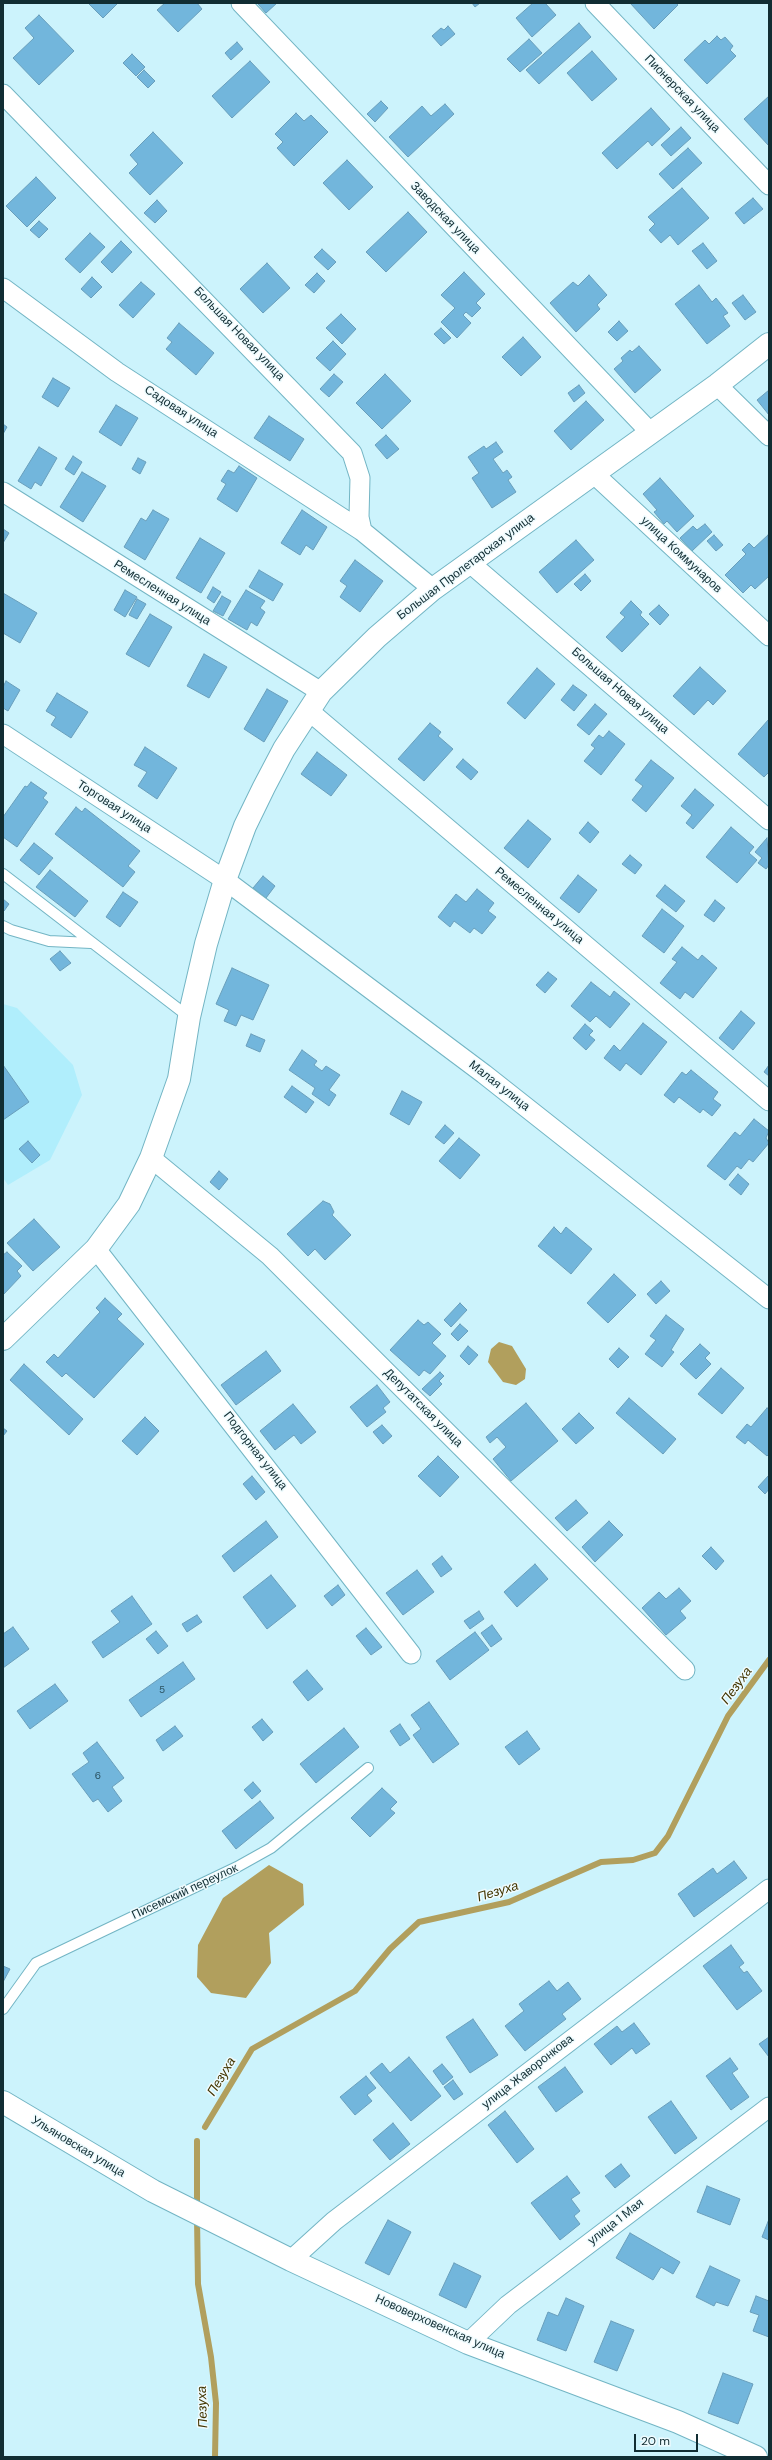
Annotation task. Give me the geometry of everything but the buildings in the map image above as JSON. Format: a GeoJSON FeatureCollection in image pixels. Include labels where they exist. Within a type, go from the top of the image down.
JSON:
{"type":"FeatureCollection","features":[{"type":"Feature","properties":{"kind":"street","name":"Заводская улица"},"geometry":{"type":"LineString","coordinates":[[241,3],[650,432]]}},
{"type":"Feature","properties":{"kind":"street","name":"Пионерская улица"},"geometry":{"type":"LineString","coordinates":[[595,3],[769,185]]}},
{"type":"Feature","properties":{"kind":"street","name":"Большая Новая улица"},"geometry":{"type":"LineString","coordinates":[[3,94],[352,453],[360,478],[359,517],[362,532]]}},
{"type":"Feature","properties":{"kind":"street","name":"Садовая улица"},"geometry":{"type":"LineString","coordinates":[[3,288],[117,372],[362,532]]}},
{"type":"Feature","properties":{"kind":"street","name":"Большая Пролетарская улица"},"geometry":{"type":"LineString","coordinates":[[3,1339],[96,1249],[129,1204],[151,1158],[180,1079],[189,1017],[206,944],[225,880],[245,826],[284,749],[321,692],[377,637],[433,589],[718,384],[769,344]]}},
{"type":"Feature","properties":{"kind":"street"},"geometry":{"type":"LineString","coordinates":[[718,384],[769,436]]}},
{"type":"Feature","properties":{"kind":"street","name":"улица Коммунаров"},"geometry":{"type":"LineString","coordinates":[[593,473],[769,636]]}},
{"type":"Feature","properties":{"kind":"street","name":"Ремесленная улица"},"geometry":{"type":"LineString","coordinates":[[3,492],[321,692]]}},
{"type":"Feature","properties":{"kind":"street"},"geometry":{"type":"LineString","coordinates":[[362,532],[433,589]]}},
{"type":"Feature","properties":{"kind":"street","name":"Большая Новая улица"},"geometry":{"type":"LineString","coordinates":[[470,563],[769,820]]}},
{"type":"Feature","properties":{"kind":"street","name":"Ремесленная улица"},"geometry":{"type":"LineString","coordinates":[[309,711],[769,1101]]}},
{"type":"Feature","properties":{"kind":"street","name":"Торговая улица"},"geometry":{"type":"LineString","coordinates":[[3,734],[225,880]]}},
{"type":"Feature","properties":{"kind":"street","name":"Малая улица"},"geometry":{"type":"LineString","coordinates":[[225,880],[484,1074],[769,1299]]}},
{"type":"Feature","properties":{"kind":"street","name":"Депутатская улица"},"geometry":{"type":"LineString","coordinates":[[151,1158],[270,1256],[685,1670]]}},
{"type":"Feature","properties":{"kind":"street","name":"Подгорная улица"},"geometry":{"type":"LineString","coordinates":[[96,1249],[411,1654]]}},
{"type":"Feature","properties":{"kind":"street","name":"улица Жаворонкова"},"geometry":{"type":"LineString","coordinates":[[291,2260],[334,2221],[769,1889]]}},
{"type":"Feature","properties":{"kind":"street","name":"Ульяновская улица"},"geometry":{"type":"LineString","coordinates":[[3,2102],[152,2191]]}},
{"type":"Feature","properties":{"kind":"street","name":"улица 1 Мая"},"geometry":{"type":"LineString","coordinates":[[468,2343],[508,2305],[769,2107]]}},
{"type":"Feature","properties":{"kind":"street","name":"Нововерховенская улица"},"geometry":{"type":"LineString","coordinates":[[152,2191],[291,2260],[468,2343],[678,2422],[756,2457]]}},
{"type":"Feature","properties":{"kind":"lane"},"geometry":{"type":"LineString","coordinates":[[3,874],[189,1017]]}},
{"type":"Feature","properties":{"kind":"lane"},"geometry":{"type":"LineString","coordinates":[[3,926],[11,930],[49,941],[91,943]]}},
{"type":"Feature","properties":{"kind":"lane","name":"Писемский переулок"},"geometry":{"type":"LineString","coordinates":[[3,2009],[36,1963],[244,1863],[271,1848],[368,1768]]}},
{"type":"Feature","properties":{"kind":"shaded area"},"geometry":{"type":"Polygon","coordinates":[[[3,1004],[17,1008],[73,1065],[82,1095],[50,1160],[8,1185],[3,1178],[3,1004]]]}},
{"type":"Feature","properties":{"kind":"shaded area"},"geometry":{"type":"Polygon","coordinates":[[[499,1342],[512,1346],[526,1369],[525,1379],[516,1385],[503,1382],[488,1362],[491,1349],[499,1342]]]}},
{"type":"Feature","properties":{"kind":"shaded area"},"geometry":{"type":"Polygon","coordinates":[[[269,1865],[303,1884],[304,1905],[269,1933],[271,1963],[246,1998],[211,1993],[197,1977],[198,1945],[223,1898],[269,1865]]]}},
{"type":"Feature","properties":{"kind":"waterway","name":"Пезуха"},"geometry":{"type":"LineString","coordinates":[[205,2127],[252,2049],[355,1991],[390,1949],[419,1922],[509,1902],[601,1862],[633,1860],[655,1853],[668,1836],[728,1716],[769,1660]]}},
{"type":"Feature","properties":{"kind":"waterway","name":"Пезуха"},"geometry":{"type":"LineString","coordinates":[[197,2141],[197,2209]]}},
{"type":"Feature","properties":{"kind":"waterway","name":"Пезуха"},"geometry":{"type":"LineString","coordinates":[[197,2218],[198,2284],[211,2357],[216,2403],[215,2457]]}}]}
